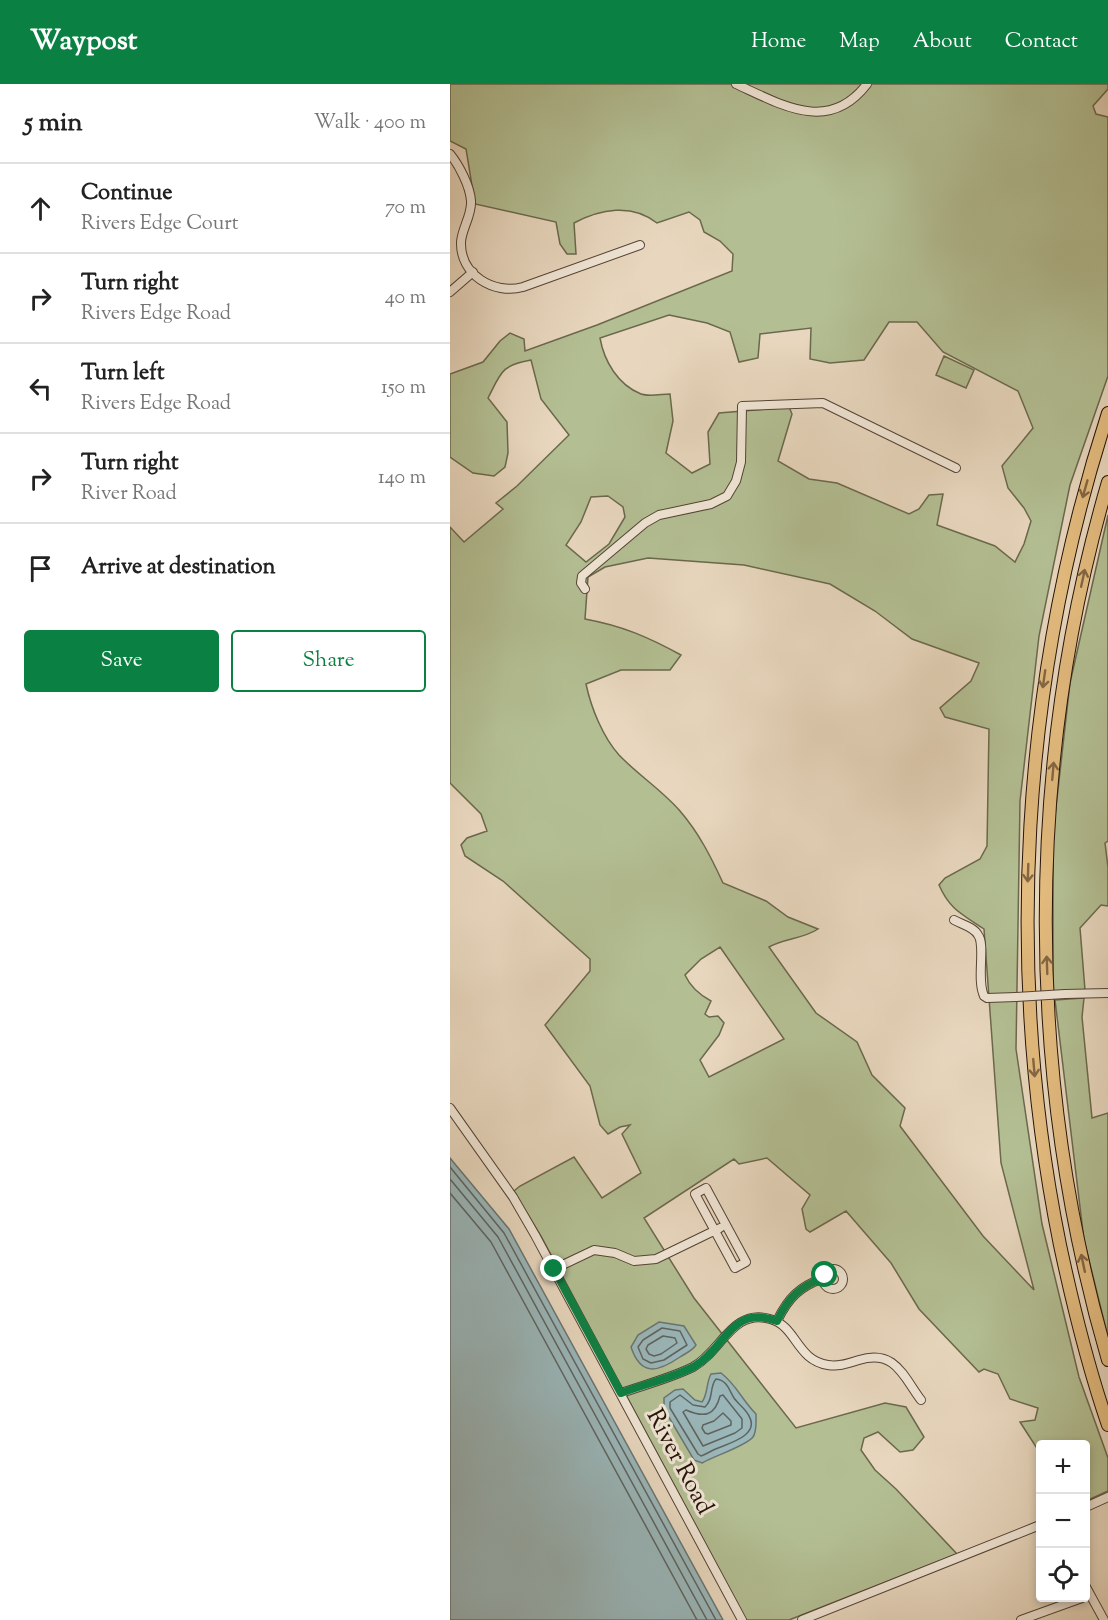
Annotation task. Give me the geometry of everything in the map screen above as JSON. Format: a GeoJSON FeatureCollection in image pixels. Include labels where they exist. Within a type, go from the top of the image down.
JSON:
{"type":"FeatureCollection","features":[{"type":"Feature","properties":{"kind":"highway"},"geometry":{"type":"LineString","coordinates":[[1108,413],[1094,455],[1068,554],[1050,644],[1032,788],[1027,925],[1031,1036],[1044,1156],[1070,1288],[1090,1367],[1108,1425]]}},
{"type":"Feature","properties":{"kind":"highway"},"geometry":{"type":"LineString","coordinates":[[1108,482],[1087,560],[1064,679],[1055,746],[1049,820],[1046,926],[1048,1011],[1059,1124],[1079,1243],[1108,1360]]}},
{"type":"Feature","properties":{"kind":"street"},"geometry":{"type":"LineString","coordinates":[[736,84],[796,110],[818,113],[841,107],[858,96],[867,84]]}},
{"type":"Feature","properties":{"kind":"street"},"geometry":{"type":"LineString","coordinates":[[450,154],[459,168],[470,195],[471,206],[461,239],[461,247],[467,264],[473,272],[480,280],[491,286],[505,290],[516,289],[640,244]]}},
{"type":"Feature","properties":{"kind":"street"},"geometry":{"type":"LineString","coordinates":[[450,292],[473,272]]}},
{"type":"Feature","properties":{"kind":"street"},"geometry":{"type":"LineString","coordinates":[[585,590],[581,583],[582,576],[645,523],[659,515],[711,504],[727,496],[736,481],[741,462],[742,406],[823,403],[956,468]]}},
{"type":"Feature","properties":{"kind":"street"},"geometry":{"type":"LineString","coordinates":[[954,920],[975,931],[980,938],[980,983],[984,996],[987,998],[1108,993]]}},
{"type":"Feature","properties":{"kind":"street","name":"River Road"},"geometry":{"type":"LineString","coordinates":[[450,1108],[513,1197],[742,1620]]}},
{"type":"Feature","properties":{"kind":"street"},"geometry":{"type":"LineString","coordinates":[[706,1188],[726,1225],[746,1262],[735,1268],[695,1194],[706,1188]]}},
{"type":"Feature","properties":{"kind":"street"},"geometry":{"type":"LineString","coordinates":[[554,1269],[594,1250],[634,1261],[656,1259],[726,1225]]}},
{"type":"Feature","properties":{"kind":"street"},"geometry":{"type":"LineString","coordinates":[[777,1321],[784,1306],[797,1291],[824,1278]]}},
{"type":"Feature","properties":{"kind":"street"},"geometry":{"type":"LineString","coordinates":[[621,1393],[691,1368],[703,1361],[728,1331],[739,1322],[755,1317],[777,1321],[787,1329],[803,1352],[816,1362],[833,1366],[868,1358],[878,1357],[890,1360],[901,1370],[921,1400]]}},
{"type":"Feature","properties":{"kind":"street"},"geometry":{"type":"LineString","coordinates":[[1090,1505],[1108,1497]]}},
{"type":"Feature","properties":{"kind":"street"},"geometry":{"type":"LineString","coordinates":[[802,1620],[1036,1527]]}},
{"type":"Feature","properties":{"kind":"street"},"geometry":{"type":"LineString","coordinates":[[1090,1600],[1104,1620]]}},
{"type":"Feature","properties":{"kind":"street"},"geometry":{"type":"LineString","coordinates":[[1022,1620],[1066,1602]]}},
{"type":"Feature","properties":{"kind":"green space"},"geometry":{"type":"Polygon","coordinates":[[[450,84],[1108,84],[1108,89],[1093,106],[1096,114],[1108,117],[1108,376],[1070,485],[1039,636],[1020,801],[1016,1049],[1042,1224],[1079,1377],[1108,1458],[1108,1491],[1090,1499],[1090,1440],[1036,1440],[1036,1447],[1020,1422],[1035,1420],[1038,1408],[1010,1399],[998,1374],[984,1369],[979,1372],[919,1309],[891,1263],[846,1211],[810,1232],[806,1229],[802,1209],[810,1195],[767,1158],[739,1164],[734,1159],[644,1218],[694,1298],[796,1428],[885,1403],[906,1407],[924,1437],[913,1450],[900,1452],[878,1432],[864,1438],[861,1450],[875,1470],[957,1554],[789,1620],[746,1620],[541,1236],[515,1194],[514,1191],[520,1186],[574,1157],[602,1198],[641,1173],[622,1134],[630,1125],[620,1127],[608,1134],[600,1125],[590,1086],[545,1025],[590,971],[590,959],[503,881],[465,856],[461,845],[467,838],[487,831],[481,814],[450,783],[450,527],[464,542],[503,509],[496,503],[517,486],[569,435],[541,399],[531,360],[513,365],[499,376],[488,398],[507,422],[508,453],[505,467],[494,476],[473,473],[450,457],[450,374],[483,362],[500,341],[510,333],[524,339],[525,351],[732,271],[733,254],[720,241],[704,232],[700,220],[689,212],[657,223],[637,213],[616,210],[594,214],[574,223],[576,254],[567,254],[560,244],[556,222],[475,204],[466,149],[450,141],[450,84]],[[669,315],[600,338],[613,371],[625,385],[644,395],[670,394],[673,421],[666,453],[692,473],[710,464],[708,432],[719,413],[789,407],[792,414],[778,461],[809,479],[837,483],[909,514],[919,509],[929,495],[943,494],[937,525],[995,546],[1015,562],[1024,544],[1031,521],[1008,488],[1002,466],[1033,428],[1018,391],[943,352],[917,322],[889,322],[864,360],[830,363],[810,359],[811,328],[760,334],[758,358],[739,362],[730,332],[707,323],[669,315]],[[608,496],[591,497],[581,522],[566,545],[586,562],[609,544],[625,517],[623,507],[608,496]],[[648,558],[605,567],[588,577],[585,619],[635,633],[681,655],[670,670],[621,670],[586,684],[594,712],[603,731],[619,755],[666,796],[687,819],[723,883],[766,901],[788,917],[818,929],[769,947],[816,1013],[857,1042],[872,1075],[905,1108],[900,1126],[983,1236],[1034,1290],[1001,1163],[984,929],[952,906],[939,885],[945,878],[980,859],[987,846],[989,729],[945,717],[940,708],[971,681],[979,663],[912,639],[875,611],[830,584],[744,565],[648,558]],[[720,947],[701,959],[685,975],[696,990],[711,1001],[705,1014],[709,1017],[718,1016],[724,1023],[719,1035],[700,1060],[709,1077],[784,1039],[720,947]]]}},
{"type":"Feature","properties":{"kind":"green space"},"geometry":{"type":"Polygon","coordinates":[[[944,356],[974,370],[966,388],[936,375],[944,356]]]}},
{"type":"Feature","properties":{"kind":"green space"},"geometry":{"type":"Polygon","coordinates":[[[1108,515],[1108,841],[1105,843],[1108,867],[1108,906],[1101,905],[1080,928],[1085,990],[1053,992],[1053,834],[1070,683],[1108,515]]]}},
{"type":"Feature","properties":{"kind":"green space"},"geometry":{"type":"Polygon","coordinates":[[[1084,998],[1082,1017],[1092,1118],[1108,1113],[1108,1337],[1084,1240],[1055,1000],[1084,998]]]}},
{"type":"Feature","properties":{"kind":"water"},"geometry":{"type":"Polygon","coordinates":[[[450,1158],[509,1229],[723,1620],[450,1620],[450,1158]]]}},
{"type":"Feature","properties":{"kind":"water"},"geometry":{"type":"Polygon","coordinates":[[[659,1322],[684,1326],[696,1345],[672,1362],[651,1369],[640,1363],[631,1347],[638,1335],[659,1322]]]}},
{"type":"Feature","properties":{"kind":"water"},"geometry":{"type":"Polygon","coordinates":[[[721,1373],[756,1414],[755,1432],[753,1437],[744,1444],[702,1463],[694,1460],[664,1409],[664,1398],[675,1390],[683,1389],[695,1400],[702,1402],[711,1374],[721,1373]]]}},
{"type":"Feature","properties":{"kind":"route"},"geometry":{"type":"LineString","coordinates":[[554,1269],[621,1393],[691,1368],[703,1361],[728,1331],[739,1322],[755,1317],[777,1321],[784,1306],[797,1291],[824,1278],[825,1275]]}}]}
